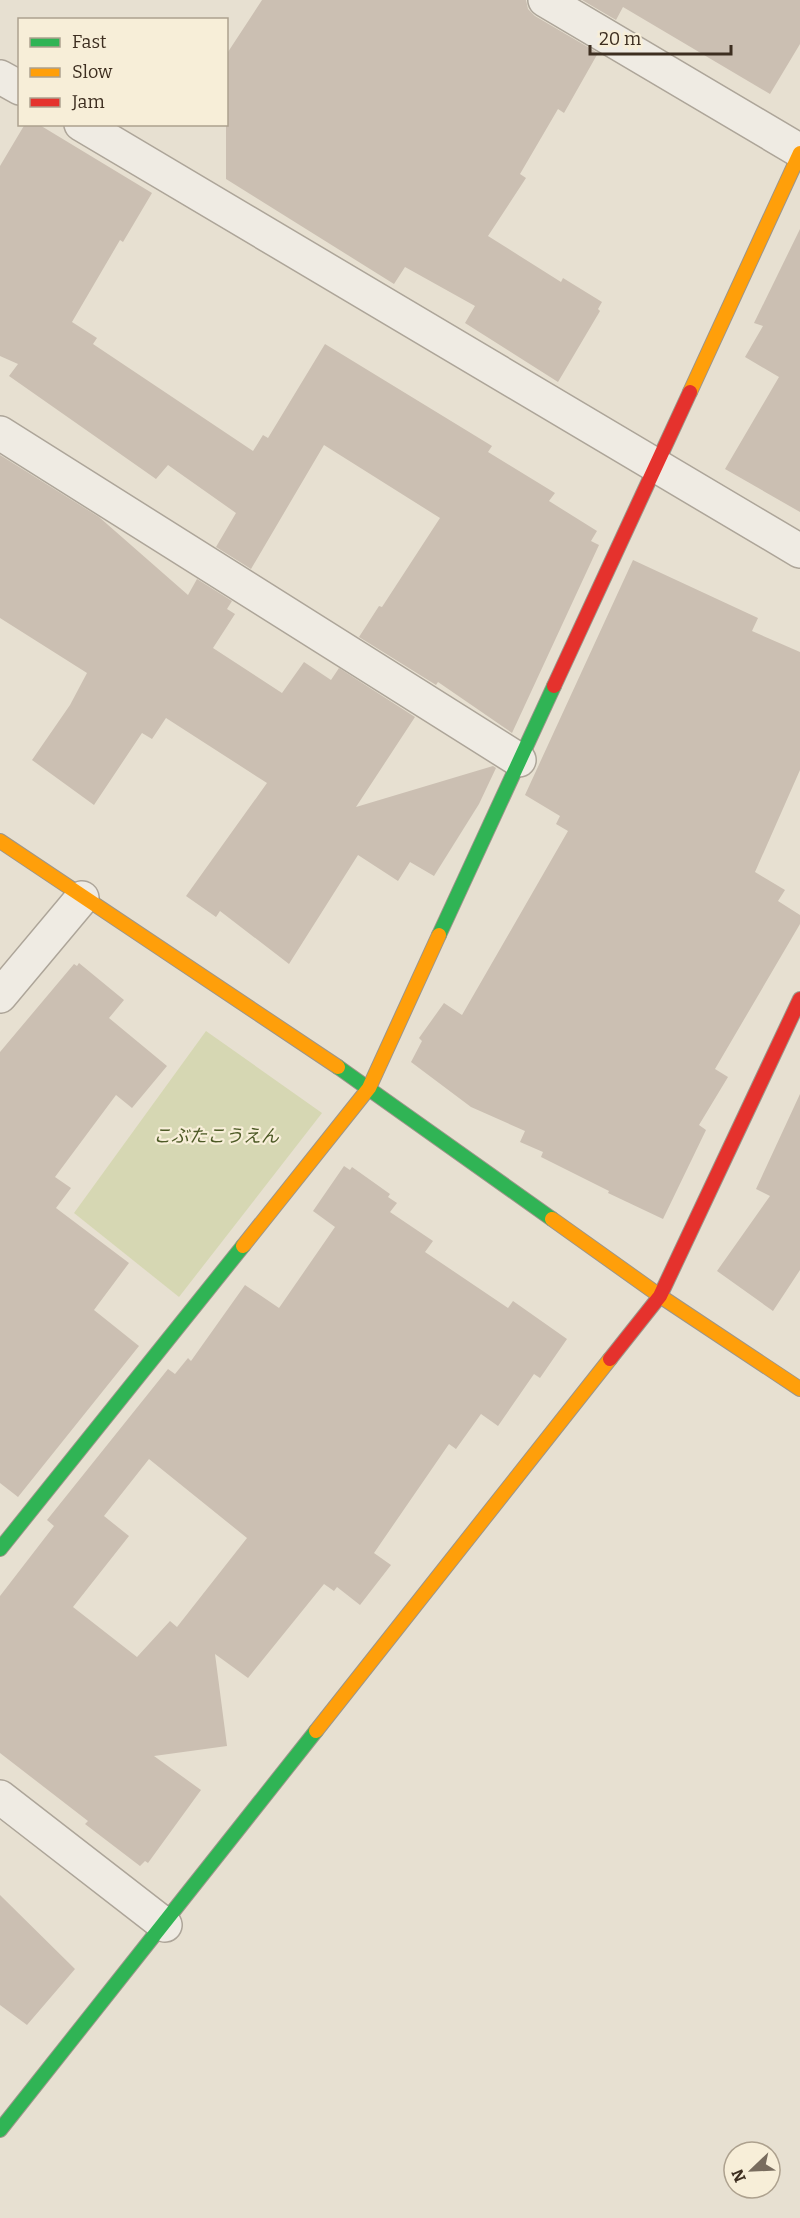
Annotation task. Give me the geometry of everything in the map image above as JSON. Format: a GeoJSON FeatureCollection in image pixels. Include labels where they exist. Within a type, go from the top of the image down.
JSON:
{"type":"FeatureCollection","features":[{"type":"Feature","properties":{"kind":"street"},"geometry":{"type":"LineString","coordinates":[[0,1549],[369,1088],[519,760],[658,465],[800,152],[545,0]]}},
{"type":"Feature","properties":{"kind":"street"},"geometry":{"type":"LineString","coordinates":[[0,77],[18,87]]}},
{"type":"Feature","properties":{"kind":"street"},"geometry":{"type":"LineString","coordinates":[[84,126],[800,551]]}},
{"type":"Feature","properties":{"kind":"street"},"geometry":{"type":"LineString","coordinates":[[0,434],[519,760]]}},
{"type":"Feature","properties":{"kind":"street"},"geometry":{"type":"LineString","coordinates":[[0,841],[369,1088],[660,1296],[800,1389]]}},
{"type":"Feature","properties":{"kind":"street"},"geometry":{"type":"LineString","coordinates":[[0,996],[82,898]]}},
{"type":"Feature","properties":{"kind":"street"},"geometry":{"type":"LineString","coordinates":[[0,2130],[165,1925],[660,1296],[800,999]]}},
{"type":"Feature","properties":{"kind":"street"},"geometry":{"type":"LineString","coordinates":[[0,1797],[165,1925]]}},
{"type":"Feature","properties":{"kind":"green space","name":"こぶたこうえん"},"geometry":{"type":"Polygon","coordinates":[[[206,1031],[322,1113],[179,1297],[74,1213],[206,1031]]]}},
{"type":"Feature","properties":{"kind":"building"},"geometry":{"type":"Polygon","coordinates":[[[262,0],[526,0],[528,9],[535,16],[598,53],[564,113],[558,109],[520,174],[526,178],[488,236],[561,282],[563,278],[602,302],[598,309],[600,311],[558,382],[465,323],[475,306],[405,267],[394,284],[226,179],[228,52],[262,0]]]}},
{"type":"Feature","properties":{"kind":"building"},"geometry":{"type":"Polygon","coordinates":[[[582,0],[800,0],[800,44],[770,94],[623,7],[616,20],[582,0]]]}},
{"type":"Feature","properties":{"kind":"building"},"geometry":{"type":"Polygon","coordinates":[[[24,126],[41,126],[152,193],[123,242],[120,240],[72,322],[97,338],[93,344],[253,451],[263,435],[268,438],[325,344],[492,446],[488,452],[555,493],[549,501],[597,531],[591,541],[599,545],[512,733],[438,682],[436,685],[359,637],[379,606],[382,607],[440,518],[324,445],[251,569],[216,547],[236,513],[168,465],[156,479],[9,376],[18,364],[0,356],[0,166],[24,126]]]}},
{"type":"Feature","properties":{"kind":"building"},"geometry":{"type":"Polygon","coordinates":[[[800,229],[800,512],[725,469],[779,377],[745,357],[763,326],[754,323],[800,229]]]}},
{"type":"Feature","properties":{"kind":"building"},"geometry":{"type":"Polygon","coordinates":[[[0,455],[99,517],[188,595],[197,579],[232,601],[227,609],[235,614],[213,648],[282,693],[304,662],[331,680],[339,668],[415,717],[356,807],[493,766],[496,768],[479,804],[434,876],[410,862],[398,881],[358,855],[289,964],[220,911],[216,917],[186,896],[267,783],[166,718],[152,739],[142,733],[94,805],[32,760],[70,705],[87,673],[0,618],[0,455]]]}},
{"type":"Feature","properties":{"kind":"building"},"geometry":{"type":"Polygon","coordinates":[[[633,560],[758,618],[752,631],[800,652],[800,770],[755,872],[785,890],[778,901],[800,915],[800,924],[715,1069],[728,1077],[699,1125],[706,1130],[663,1219],[541,1157],[543,1152],[520,1142],[525,1131],[471,1107],[411,1062],[422,1041],[419,1038],[444,1003],[462,1015],[568,831],[556,824],[560,816],[525,795],[633,560]]]}},
{"type":"Feature","properties":{"kind":"building"},"geometry":{"type":"Polygon","coordinates":[[[79,963],[124,1000],[109,1018],[167,1066],[132,1108],[116,1095],[55,1177],[71,1188],[56,1208],[129,1263],[94,1310],[139,1346],[18,1497],[0,1483],[0,1052],[74,964],[77,966],[79,963]]]}},
{"type":"Feature","properties":{"kind":"building"},"geometry":{"type":"Polygon","coordinates":[[[800,1094],[800,1270],[773,1311],[717,1271],[770,1196],[756,1189],[800,1094]]]}},
{"type":"Feature","properties":{"kind":"building"},"geometry":{"type":"Polygon","coordinates":[[[344,1166],[350,1170],[352,1167],[390,1194],[388,1197],[397,1203],[390,1212],[433,1241],[425,1252],[508,1308],[513,1301],[567,1339],[540,1378],[534,1374],[498,1426],[481,1414],[456,1449],[449,1444],[374,1553],[391,1565],[360,1605],[337,1587],[334,1591],[324,1584],[248,1678],[215,1654],[227,1746],[154,1756],[201,1790],[148,1863],[145,1861],[140,1866],[85,1824],[88,1821],[0,1753],[0,1596],[54,1526],[47,1520],[168,1369],[175,1374],[188,1358],[191,1361],[245,1285],[279,1308],[335,1227],[313,1211],[344,1166]],[[149,1459],[104,1516],[129,1536],[73,1607],[137,1657],[170,1621],[177,1627],[247,1538],[149,1459]]]}},
{"type":"Feature","properties":{"kind":"building"},"geometry":{"type":"Polygon","coordinates":[[[0,1895],[75,1969],[27,2025],[0,2005],[0,1895]]]}},
{"type":"Feature","properties":{"kind":"traffic: fast"},"geometry":{"type":"LineString","coordinates":[[439,935],[554,686]]}},
{"type":"Feature","properties":{"kind":"traffic: fast"},"geometry":{"type":"LineString","coordinates":[[338,1067],[552,1219]]}},
{"type":"Feature","properties":{"kind":"traffic: fast"},"geometry":{"type":"LineString","coordinates":[[0,1549],[243,1246]]}},
{"type":"Feature","properties":{"kind":"traffic: fast"},"geometry":{"type":"LineString","coordinates":[[0,2130],[316,1731]]}},
{"type":"Feature","properties":{"kind":"traffic: slow"},"geometry":{"type":"LineString","coordinates":[[690,392],[800,153]]}},
{"type":"Feature","properties":{"kind":"traffic: slow"},"geometry":{"type":"LineString","coordinates":[[0,841],[338,1067]]}},
{"type":"Feature","properties":{"kind":"traffic: slow"},"geometry":{"type":"LineString","coordinates":[[243,1246],[369,1088],[439,935]]}},
{"type":"Feature","properties":{"kind":"traffic: slow"},"geometry":{"type":"LineString","coordinates":[[552,1219],[660,1296],[800,1389]]}},
{"type":"Feature","properties":{"kind":"traffic: slow"},"geometry":{"type":"LineString","coordinates":[[316,1731],[610,1359]]}},
{"type":"Feature","properties":{"kind":"traffic: jam"},"geometry":{"type":"LineString","coordinates":[[554,686],[690,392]]}},
{"type":"Feature","properties":{"kind":"traffic: jam"},"geometry":{"type":"LineString","coordinates":[[610,1359],[660,1296],[800,999]]}}]}
